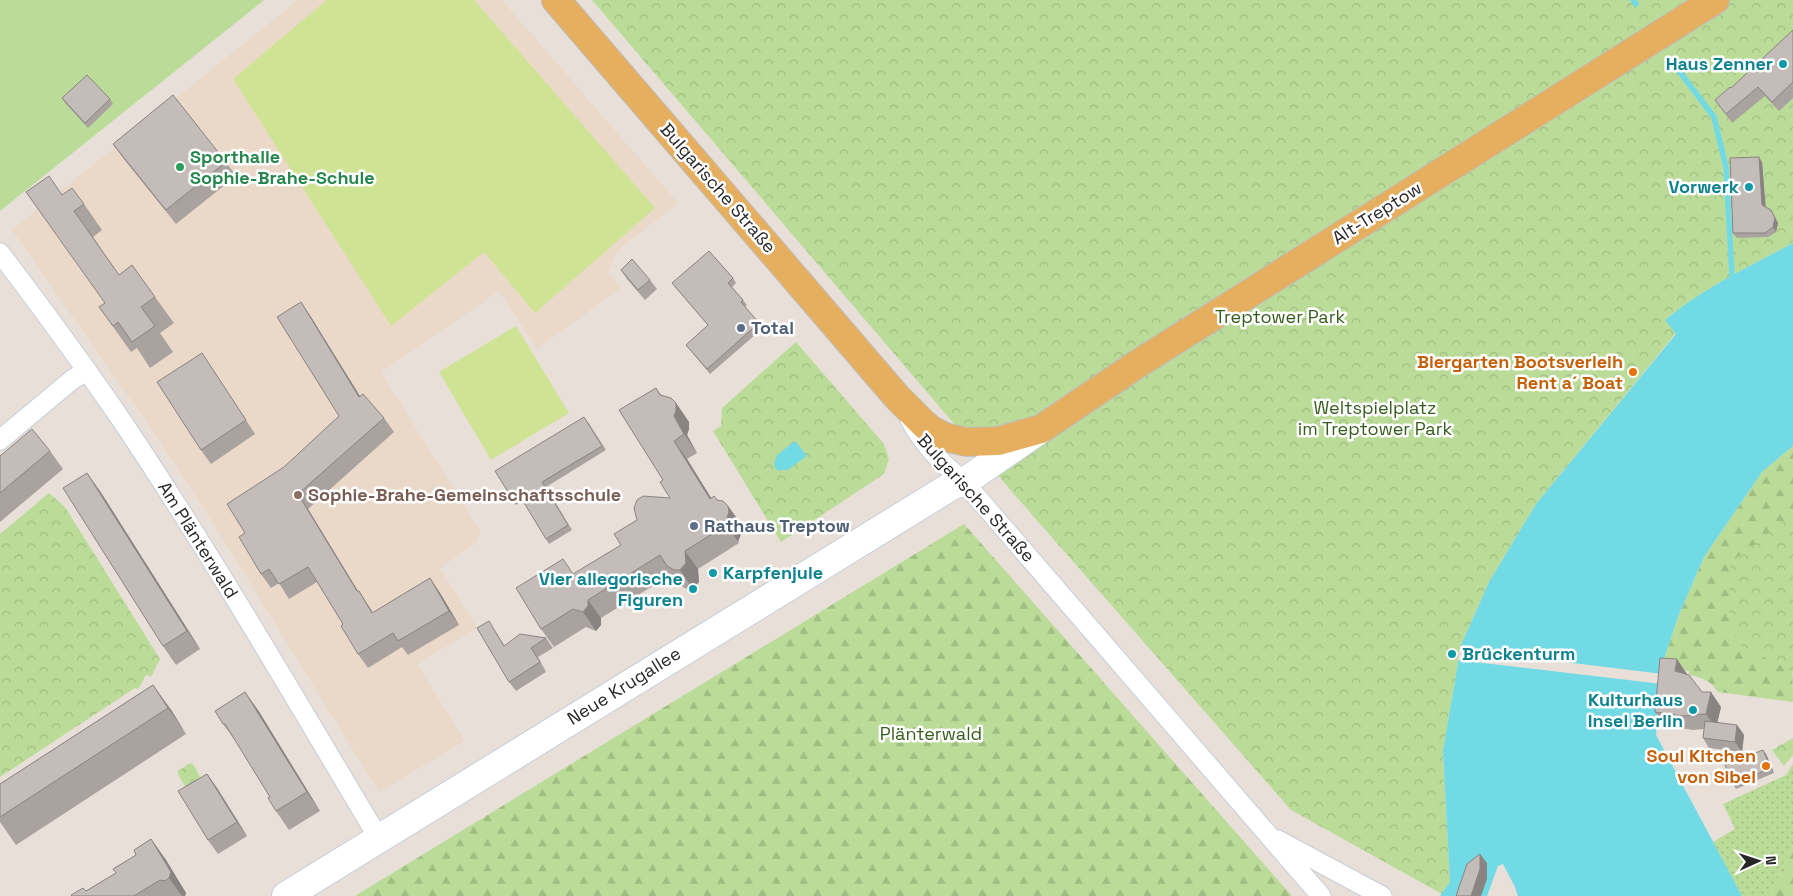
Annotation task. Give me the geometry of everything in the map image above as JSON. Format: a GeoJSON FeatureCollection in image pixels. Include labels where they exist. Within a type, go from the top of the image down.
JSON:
{"type":"FeatureCollection","features":[{"type":"Feature","properties":{"kind":"main road","name":"Bulgarische Straße"},"geometry":{"type":"LineString","coordinates":[[556,0],[897,397]]}},
{"type":"Feature","properties":{"kind":"main road","name":"Alt-Treptow"},"geometry":{"type":"LineString","coordinates":[[897,397],[924,424],[942,436],[952,439],[966,442],[998,441],[1041,429],[1139,363],[1715,0]]}},
{"type":"Feature","properties":{"kind":"street","name":"Am Plänterwald"},"geometry":{"type":"LineString","coordinates":[[0,253],[87,371],[165,487],[252,625],[380,838]]}},
{"type":"Feature","properties":{"kind":"street"},"geometry":{"type":"LineString","coordinates":[[0,440],[73,380],[87,371]]}},
{"type":"Feature","properties":{"kind":"street","name":"Bulgarische Straße"},"geometry":{"type":"LineString","coordinates":[[897,397],[916,432],[934,455],[964,482],[1321,896]]}},
{"type":"Feature","properties":{"kind":"street","name":"Alt-Treptow"},"geometry":{"type":"LineString","coordinates":[[964,482],[1041,429]]}},
{"type":"Feature","properties":{"kind":"street","name":"Neue Krugallee"},"geometry":{"type":"LineString","coordinates":[[286,896],[803,576],[953,485],[964,482]]}},
{"type":"Feature","properties":{"kind":"street","name":"Bulgarische Straße"},"geometry":{"type":"LineString","coordinates":[[1266,834],[1382,896]]}},
{"type":"Feature","properties":{"kind":"shaded area"},"geometry":{"type":"Polygon","coordinates":[[[298,0],[502,0],[678,203],[616,252],[608,273],[621,288],[537,349],[499,291],[381,372],[481,532],[475,544],[440,568],[477,628],[417,664],[465,741],[379,792],[213,523],[145,420],[12,230],[298,0]]]}},
{"type":"Feature","properties":{"kind":"green space"},"geometry":{"type":"Polygon","coordinates":[[[0,0],[264,0],[0,211],[0,0]]]}},
{"type":"Feature","properties":{"kind":"green space"},"geometry":{"type":"Polygon","coordinates":[[[327,0],[474,0],[655,208],[535,313],[484,252],[391,326],[233,79],[327,0]]]}},
{"type":"Feature","properties":{"kind":"green space","name":"Treptower Park"},"geometry":{"type":"Polygon","coordinates":[[[592,0],[1793,0],[1793,243],[1712,287],[1666,319],[1676,333],[1536,504],[1489,582],[1461,645],[1443,751],[1450,882],[1442,894],[1291,810],[1020,501],[592,0]]]}},
{"type":"Feature","properties":{"kind":"green space"},"geometry":{"type":"Polygon","coordinates":[[[516,326],[569,413],[491,460],[439,372],[516,326]]]}},
{"type":"Feature","properties":{"kind":"green space"},"geometry":{"type":"Polygon","coordinates":[[[796,342],[884,444],[889,459],[884,474],[781,542],[713,431],[721,426],[722,408],[796,342]]]}},
{"type":"Feature","properties":{"kind":"green space"},"geometry":{"type":"Polygon","coordinates":[[[1793,446],[1793,516],[1790,516],[1793,702],[1718,692],[1705,680],[1689,675],[1689,671],[1661,668],[1678,617],[1704,557],[1762,472],[1793,446]]]}},
{"type":"Feature","properties":{"kind":"green space"},"geometry":{"type":"Polygon","coordinates":[[[49,493],[65,507],[160,659],[151,677],[146,675],[138,689],[135,688],[0,777],[0,534],[49,493]]]}},
{"type":"Feature","properties":{"kind":"green space"},"geometry":{"type":"Polygon","coordinates":[[[1790,516],[1793,516],[1793,672],[1737,643],[1729,617],[1730,563],[1790,516]]]}},
{"type":"Feature","properties":{"kind":"green space","name":"Plänterwald"},"geometry":{"type":"Polygon","coordinates":[[[964,524],[1292,896],[355,896],[964,524]]]}},
{"type":"Feature","properties":{"kind":"green space"},"geometry":{"type":"Polygon","coordinates":[[[1793,738],[1793,755],[1784,766],[1772,750],[1793,738]]]}},
{"type":"Feature","properties":{"kind":"green space"},"geometry":{"type":"Polygon","coordinates":[[[190,763],[193,764],[202,780],[186,788],[178,771],[190,763]]]}},
{"type":"Feature","properties":{"kind":"green space"},"geometry":{"type":"Polygon","coordinates":[[[1793,764],[1793,846],[1771,892],[1771,896],[1742,896],[1713,842],[1735,829],[1723,804],[1786,775],[1793,764]]]}},
{"type":"Feature","properties":{"kind":"green space"},"geometry":{"type":"Polygon","coordinates":[[[1793,846],[1793,896],[1771,896],[1771,892],[1793,846]]]}},
{"type":"Feature","properties":{"kind":"water"},"geometry":{"type":"Polygon","coordinates":[[[1793,243],[1793,446],[1762,472],[1704,557],[1678,617],[1661,668],[1656,735],[1742,896],[1440,896],[1450,882],[1443,751],[1461,645],[1489,582],[1536,504],[1676,334],[1665,320],[1711,288],[1793,243]]]}},
{"type":"Feature","properties":{"kind":"water"},"geometry":{"type":"Polygon","coordinates":[[[795,441],[807,456],[786,471],[784,469],[780,471],[775,468],[776,456],[795,441]]]}},
{"type":"Feature","properties":{"kind":"pier"},"geometry":{"type":"Polygon","coordinates":[[[1459,649],[1663,674],[1662,684],[1458,660],[1459,649]]]}},
{"type":"Feature","properties":{"kind":"pier"},"geometry":{"type":"Polygon","coordinates":[[[1503,864],[1518,896],[1487,896],[1498,866],[1503,864]]]}},
{"type":"Feature","properties":{"kind":"building"},"geometry":{"type":"Polygon","coordinates":[[[1793,30],[1793,82],[1772,102],[1758,87],[1726,114],[1715,100],[1731,88],[1793,30]]]}},
{"type":"Feature","properties":{"kind":"building"},"geometry":{"type":"Polygon","coordinates":[[[87,75],[110,99],[85,123],[62,98],[87,75]]]}},
{"type":"Feature","properties":{"kind":"building","name":"Sporthalle Sophie-Brahe-Schule"},"geometry":{"type":"Polygon","coordinates":[[[173,95],[226,162],[166,210],[113,144],[173,95]]]}},
{"type":"Feature","properties":{"kind":"building","name":"Vorwerk"},"geometry":{"type":"Polygon","coordinates":[[[1759,157],[1762,205],[1771,210],[1775,218],[1773,227],[1765,233],[1733,233],[1730,158],[1759,157]]]}},
{"type":"Feature","properties":{"kind":"building"},"geometry":{"type":"Polygon","coordinates":[[[49,176],[62,195],[72,188],[84,204],[74,211],[119,275],[132,265],[155,297],[141,307],[155,326],[132,342],[118,322],[113,326],[99,307],[105,303],[26,192],[49,176]]]}},
{"type":"Feature","properties":{"kind":"building"},"geometry":{"type":"Polygon","coordinates":[[[709,251],[733,278],[728,283],[759,323],[707,369],[686,345],[708,325],[672,283],[709,251]]]}},
{"type":"Feature","properties":{"kind":"building"},"geometry":{"type":"Polygon","coordinates":[[[632,259],[650,280],[638,290],[621,270],[632,259]]]}},
{"type":"Feature","properties":{"kind":"building","name":"Sophie-Brahe-Gemeinschaftsschule"},"geometry":{"type":"Polygon","coordinates":[[[301,302],[359,397],[363,394],[384,418],[298,494],[372,613],[430,578],[449,611],[398,641],[393,633],[358,654],[341,626],[343,624],[308,567],[279,584],[269,569],[261,574],[239,537],[245,533],[227,504],[284,467],[339,416],[277,317],[301,302]]]}},
{"type":"Feature","properties":{"kind":"building"},"geometry":{"type":"Polygon","coordinates":[[[202,353],[246,420],[201,450],[157,382],[202,353]]]}},
{"type":"Feature","properties":{"kind":"building","name":"Rathaus Treptow"},"geometry":{"type":"Polygon","coordinates":[[[656,388],[660,395],[671,398],[676,403],[674,416],[684,434],[674,441],[710,499],[714,496],[717,500],[723,501],[728,506],[729,512],[726,525],[685,551],[686,563],[680,570],[674,570],[667,566],[660,555],[588,600],[588,606],[583,612],[573,609],[541,629],[516,588],[563,559],[573,574],[621,545],[614,534],[637,520],[634,508],[637,500],[643,496],[670,498],[660,482],[663,480],[619,410],[656,388]]]}},
{"type":"Feature","properties":{"kind":"building"},"geometry":{"type":"Polygon","coordinates":[[[584,417],[602,446],[542,482],[568,525],[546,539],[520,496],[513,500],[495,471],[584,417]]]}},
{"type":"Feature","properties":{"kind":"building"},"geometry":{"type":"Polygon","coordinates":[[[32,429],[50,451],[0,493],[0,456],[32,429]]]}},
{"type":"Feature","properties":{"kind":"building"},"geometry":{"type":"Polygon","coordinates":[[[87,473],[187,631],[163,646],[63,488],[87,473]]]}},
{"type":"Feature","properties":{"kind":"building"},"geometry":{"type":"Polygon","coordinates":[[[489,621],[504,646],[520,634],[546,638],[531,648],[540,662],[509,682],[477,628],[489,621]]]}},
{"type":"Feature","properties":{"kind":"building"},"geometry":{"type":"Polygon","coordinates":[[[1660,658],[1677,659],[1675,671],[1689,675],[1702,692],[1711,692],[1706,714],[1683,716],[1655,712],[1660,658]]]}},
{"type":"Feature","properties":{"kind":"building"},"geometry":{"type":"Polygon","coordinates":[[[153,685],[168,708],[0,817],[0,784],[153,685]]]}},
{"type":"Feature","properties":{"kind":"building"},"geometry":{"type":"Polygon","coordinates":[[[245,692],[307,792],[276,811],[268,798],[270,797],[215,711],[245,692]]]}},
{"type":"Feature","properties":{"kind":"building"},"geometry":{"type":"Polygon","coordinates":[[[1705,721],[1737,725],[1735,742],[1703,738],[1705,721]]]}},
{"type":"Feature","properties":{"kind":"building"},"geometry":{"type":"Polygon","coordinates":[[[1763,750],[1771,768],[1733,784],[1725,765],[1763,750]]]}},
{"type":"Feature","properties":{"kind":"building"},"geometry":{"type":"Polygon","coordinates":[[[207,774],[237,822],[208,840],[178,791],[207,774]]]}},
{"type":"Feature","properties":{"kind":"building"},"geometry":{"type":"Polygon","coordinates":[[[151,839],[171,872],[169,878],[165,881],[160,880],[134,896],[71,895],[83,888],[86,891],[116,873],[113,869],[136,855],[134,850],[151,839]]]}},
{"type":"Feature","properties":{"kind":"building"},"geometry":{"type":"Polygon","coordinates":[[[1480,854],[1480,869],[1471,896],[1456,896],[1467,864],[1480,854]]]}},
{"type":"Feature","properties":{"kind":"waterway"},"geometry":{"type":"LineString","coordinates":[[1633,0],[1636,4]]}},
{"type":"Feature","properties":{"kind":"waterway"},"geometry":{"type":"LineString","coordinates":[[1676,67],[1714,117],[1726,167],[1732,276],[1734,282]]}},
{"type":"Feature","properties":{"kind":"place","name":"Haus Zenner"},"geometry":{"type":"Point","coordinates":[1783,64]}},
{"type":"Feature","properties":{"kind":"place","name":"Sporthalle Sophie-Brahe-Schule"},"geometry":{"type":"Point","coordinates":[180,167]}},
{"type":"Feature","properties":{"kind":"place","name":"Vorwerk"},"geometry":{"type":"Point","coordinates":[1749,187]}},
{"type":"Feature","properties":{"kind":"place","name":"Total"},"geometry":{"type":"Point","coordinates":[741,328]}},
{"type":"Feature","properties":{"kind":"place","name":"Biergarten Bootsverleih Rent a´ Boat"},"geometry":{"type":"Point","coordinates":[1633,372]}},
{"type":"Feature","properties":{"kind":"place","name":"Sophie-Brahe-Gemeinschaftsschule"},"geometry":{"type":"Point","coordinates":[298,495]}},
{"type":"Feature","properties":{"kind":"place","name":"Rathaus Treptow"},"geometry":{"type":"Point","coordinates":[694,526]}},
{"type":"Feature","properties":{"kind":"place","name":"Karpfenjule"},"geometry":{"type":"Point","coordinates":[713,573]}},
{"type":"Feature","properties":{"kind":"place","name":"Vier allegorische Figuren"},"geometry":{"type":"Point","coordinates":[693,589]}},
{"type":"Feature","properties":{"kind":"place","name":"Brückenturm"},"geometry":{"type":"Point","coordinates":[1452,654]}},
{"type":"Feature","properties":{"kind":"place","name":"Kulturhaus Insel Berlin"},"geometry":{"type":"Point","coordinates":[1693,710]}},
{"type":"Feature","properties":{"kind":"place","name":"Soul Kitchen von Sibel"},"geometry":{"type":"Point","coordinates":[1766,766]}},
{"type":"Feature","properties":{"kind":"park label","name":"Weltspielplatz im Treptower Park"},"geometry":{"type":"Point","coordinates":[1375,418]}}]}
